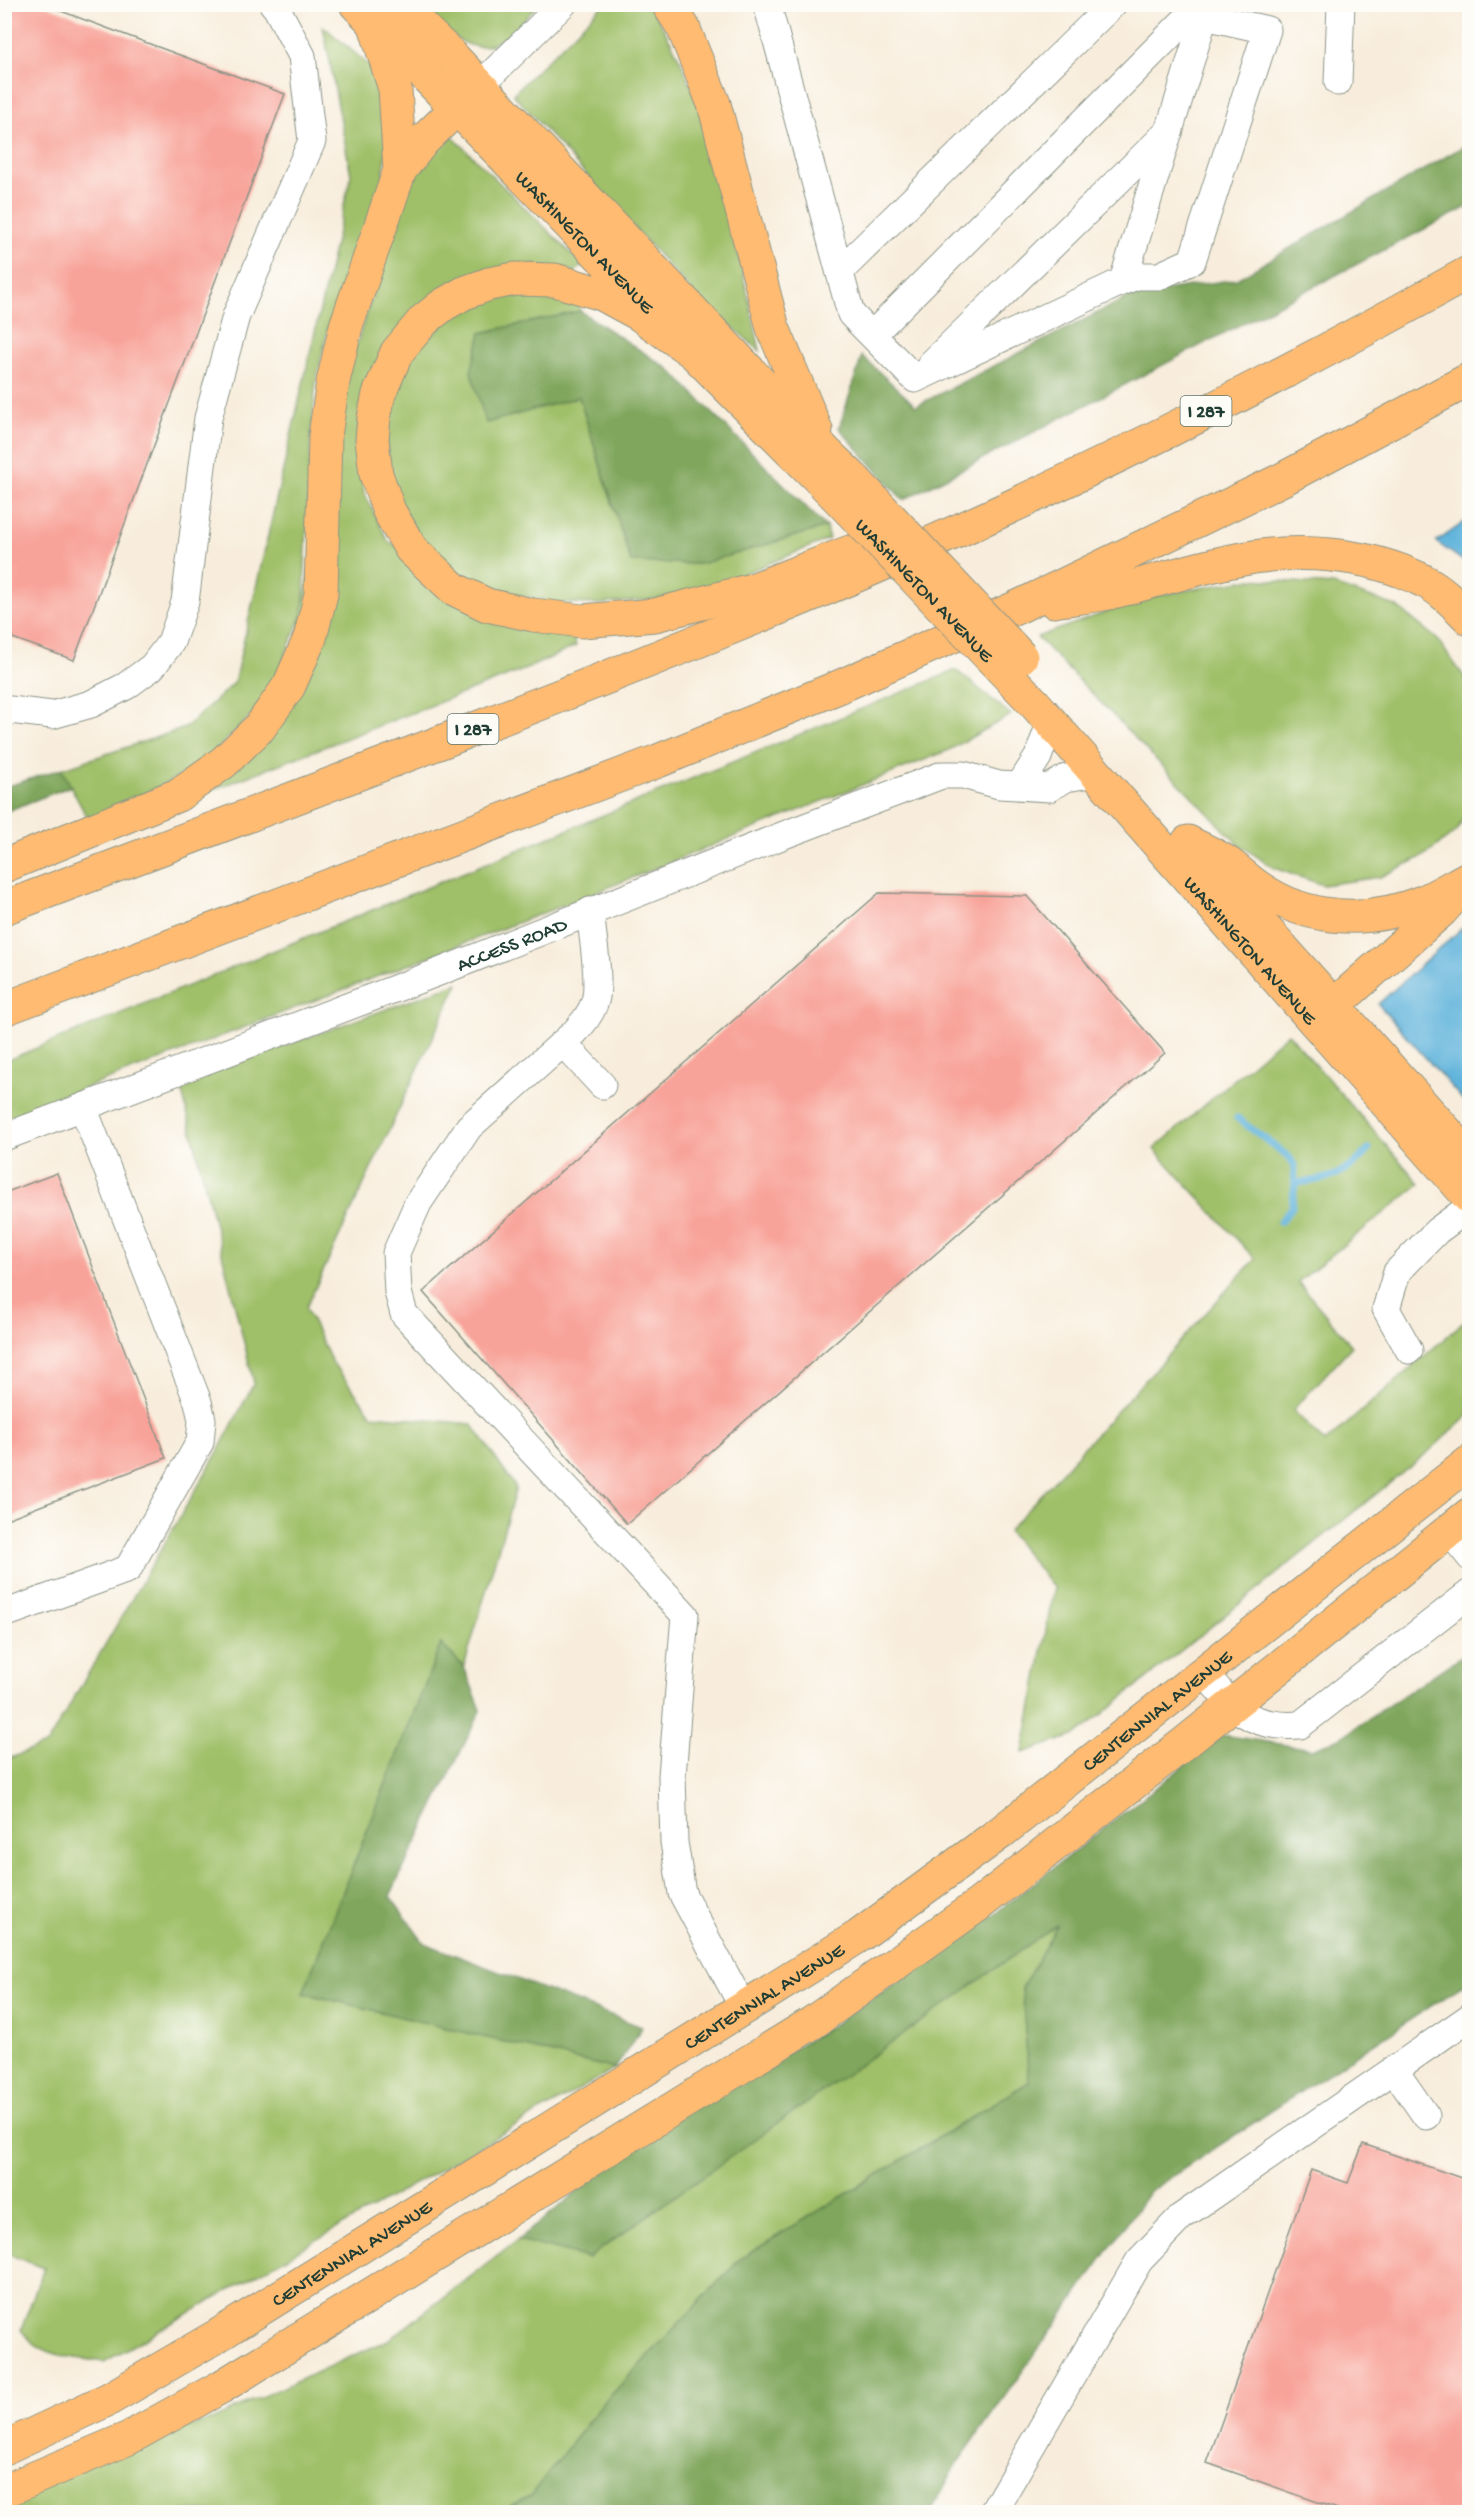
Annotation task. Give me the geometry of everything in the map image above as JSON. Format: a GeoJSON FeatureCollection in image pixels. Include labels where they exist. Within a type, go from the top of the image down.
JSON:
{"type":"FeatureCollection","features":[{"type":"Feature","properties":{"kind":"main road"},"geometry":{"type":"LineString","coordinates":[[668,4],[683,27],[714,104],[773,328],[825,451]]}},
{"type":"Feature","properties":{"kind":"main road","name":"WASHINGTON AVENUE"},"geometry":{"type":"LineString","coordinates":[[376,10],[469,97],[825,451],[845,487]]}},
{"type":"Feature","properties":{"kind":"main road"},"geometry":{"type":"LineString","coordinates":[[376,10],[394,88],[400,170]]}},
{"type":"Feature","properties":{"kind":"main road","name":"WASHINGTON AVENUE"},"geometry":{"type":"LineString","coordinates":[[469,97],[694,353],[845,487],[1046,705],[1188,842],[1324,1013],[1469,1205]]}},
{"type":"Feature","properties":{"kind":"main road"},"geometry":{"type":"LineString","coordinates":[[4,866],[178,795],[224,762],[260,727],[289,686],[310,638],[321,594],[325,436],[333,382],[346,326],[400,170],[423,141],[469,97]]}},
{"type":"Feature","properties":{"kind":"main road","name":"I 287"},"geometry":{"type":"LineString","coordinates":[[4,908],[451,738],[785,606],[937,540],[1164,433],[1470,272]]}},
{"type":"Feature","properties":{"kind":"main road"},"geometry":{"type":"LineString","coordinates":[[694,353],[639,314],[602,294],[555,280],[515,279],[489,284],[464,293],[443,305],[424,320],[397,352],[379,394],[374,418],[372,440],[376,474],[389,511],[411,549],[454,589],[487,605],[533,615],[582,621],[655,615],[752,590],[850,552],[937,540]]}},
{"type":"Feature","properties":{"kind":"main road"},"geometry":{"type":"LineString","coordinates":[[4,1009],[658,761],[841,686],[1022,605],[1283,479],[1470,379]]}},
{"type":"Feature","properties":{"kind":"main road"},"geometry":{"type":"LineString","coordinates":[[1022,605],[1111,592],[1234,560],[1310,554],[1365,560],[1426,581],[1470,619]]}},
{"type":"Feature","properties":{"kind":"main road","name":"WASHINGTON AVENUE"},"geometry":{"type":"LineString","coordinates":[[1046,705],[1096,773],[1324,1013],[1470,1158]]}},
{"type":"Feature","properties":{"kind":"main road"},"geometry":{"type":"LineString","coordinates":[[1188,842],[1227,863],[1258,888],[1289,904],[1318,915],[1346,918],[1376,915],[1400,909],[1426,900],[1470,877]]}},
{"type":"Feature","properties":{"kind":"main road"},"geometry":{"type":"LineString","coordinates":[[1324,1013],[1442,910],[1470,877]]}},
{"type":"Feature","properties":{"kind":"main road","name":"CENTENNIAL AVENUE"},"geometry":{"type":"LineString","coordinates":[[4,2448],[109,2399],[217,2336],[859,1936],[1000,1833],[1470,1462]]}},
{"type":"Feature","properties":{"kind":"main road"},"geometry":{"type":"LineString","coordinates":[[4,2491],[129,2438],[221,2386],[812,2023],[978,1905],[1231,1706],[1459,1522]]}},
{"type":"Feature","properties":{"kind":"street"},"geometry":{"type":"LineString","coordinates":[[6,705],[52,715],[91,704],[126,686],[152,667],[171,642],[185,602],[208,418],[236,316],[312,141],[302,56],[273,4]]}},
{"type":"Feature","properties":{"kind":"street"},"geometry":{"type":"LineString","coordinates":[[469,97],[563,4]]}},
{"type":"Feature","properties":{"kind":"street"},"geometry":{"type":"LineString","coordinates":[[767,4],[851,314],[915,379]]}},
{"type":"Feature","properties":{"kind":"street"},"geometry":{"type":"LineString","coordinates":[[840,271],[1113,4]]}},
{"type":"Feature","properties":{"kind":"street"},"geometry":{"type":"LineString","coordinates":[[1338,82],[1341,4]]}},
{"type":"Feature","properties":{"kind":"street"},"geometry":{"type":"LineString","coordinates":[[872,335],[1192,13],[1207,10],[1267,30],[1192,261],[1159,276],[1137,276],[1123,281],[915,379]]}},
{"type":"Feature","properties":{"kind":"street"},"geometry":{"type":"LineString","coordinates":[[1123,281],[1207,10]]}},
{"type":"Feature","properties":{"kind":"street"},"geometry":{"type":"LineString","coordinates":[[915,379],[1170,130]]}},
{"type":"Feature","properties":{"kind":"street"},"geometry":{"type":"LineString","coordinates":[[1020,784],[1038,757],[1046,705]]}},
{"type":"Feature","properties":{"kind":"street","name":"ACCESS ROAD"},"geometry":{"type":"LineString","coordinates":[[4,1137],[439,972],[942,775],[963,775],[999,785],[1020,784],[1049,788],[1066,778],[1096,773]]}},
{"type":"Feature","properties":{"kind":"street"},"geometry":{"type":"LineString","coordinates":[[590,911],[597,983],[596,998],[583,1022],[563,1043],[469,1127],[455,1146],[418,1203],[396,1253],[398,1292],[404,1314],[685,1615],[672,1776],[674,1842],[682,1893],[744,2009]]}},
{"type":"Feature","properties":{"kind":"street"},"geometry":{"type":"LineString","coordinates":[[563,1043],[602,1085]]}},
{"type":"Feature","properties":{"kind":"street"},"geometry":{"type":"LineString","coordinates":[[4,1614],[128,1569],[200,1442],[202,1420],[198,1402],[83,1107]]}},
{"type":"Feature","properties":{"kind":"street"},"geometry":{"type":"LineString","coordinates":[[1409,1350],[1386,1309],[1397,1272],[1437,1231],[1469,1205]]}},
{"type":"Feature","properties":{"kind":"street"},"geometry":{"type":"LineString","coordinates":[[1459,1522],[1470,1557]]}},
{"type":"Feature","properties":{"kind":"street"},"geometry":{"type":"LineString","coordinates":[[1204,1672],[1231,1706],[1261,1723],[1279,1726],[1300,1725],[1470,1593]]}},
{"type":"Feature","properties":{"kind":"street"},"geometry":{"type":"LineString","coordinates":[[1000,2511],[1139,2261],[1164,2232],[1189,2211],[1470,2017]]}},
{"type":"Feature","properties":{"kind":"street"},"geometry":{"type":"LineString","coordinates":[[1394,2070],[1426,2115]]}},
{"type":"Feature","properties":{"kind":"green space"},"geometry":{"type":"Polygon","coordinates":[[[420,5],[538,5],[506,37],[489,45],[477,46],[466,44],[446,31],[420,5]]]}},
{"type":"Feature","properties":{"kind":"green space"},"geometry":{"type":"Polygon","coordinates":[[[603,5],[648,5],[686,73],[704,123],[718,174],[760,351],[697,297],[513,94],[603,5]]]}},
{"type":"Feature","properties":{"kind":"green space"},"geometry":{"type":"Polygon","coordinates":[[[323,26],[382,76],[387,140],[383,182],[349,277],[329,324],[316,382],[311,435],[303,613],[273,684],[254,713],[214,752],[176,778],[89,821],[61,769],[185,728],[234,683],[351,175],[323,26]]]}},
{"type":"Feature","properties":{"kind":"green space"},"geometry":{"type":"Polygon","coordinates":[[[449,133],[583,265],[575,272],[526,265],[377,361],[362,394],[358,447],[364,492],[388,541],[573,636],[576,646],[526,669],[197,796],[285,716],[339,398],[411,177],[449,133]]]}},
{"type":"Feature","properties":{"kind":"green space"},"geometry":{"type":"Polygon","coordinates":[[[1469,143],[1469,206],[903,500],[839,428],[862,356],[916,406],[1132,295],[1237,279],[1469,143]]]}},
{"type":"Feature","properties":{"kind":"green space"},"geometry":{"type":"Polygon","coordinates":[[[577,294],[580,311],[481,333],[579,397],[631,562],[700,564],[826,527],[829,539],[714,586],[657,599],[601,604],[554,603],[505,592],[455,572],[422,541],[400,503],[388,467],[385,429],[391,388],[418,346],[458,313],[497,295],[577,294]]]}},
{"type":"Feature","properties":{"kind":"green space"},"geometry":{"type":"Polygon","coordinates":[[[580,311],[669,369],[826,527],[700,564],[631,562],[579,397],[486,423],[471,372],[481,333],[580,311]]]}},
{"type":"Feature","properties":{"kind":"green space"},"geometry":{"type":"Polygon","coordinates":[[[1252,579],[1333,585],[1396,606],[1437,639],[1470,685],[1469,807],[1457,831],[1422,857],[1380,877],[1323,885],[1274,868],[1238,844],[1037,637],[1147,597],[1252,579]]]}},
{"type":"Feature","properties":{"kind":"green space"},"geometry":{"type":"Polygon","coordinates":[[[956,670],[1011,715],[949,750],[577,900],[5,1119],[5,1061],[956,670]]]}},
{"type":"Feature","properties":{"kind":"green space"},"geometry":{"type":"Polygon","coordinates":[[[61,769],[71,786],[5,812],[5,787],[61,769]]]}},
{"type":"Feature","properties":{"kind":"green space"},"geometry":{"type":"Polygon","coordinates":[[[458,983],[306,1308],[332,1362],[372,1415],[472,1424],[516,1488],[464,1667],[441,1644],[303,1993],[615,2069],[104,2362],[58,2355],[38,2346],[21,2330],[44,2268],[5,2253],[5,1760],[47,1744],[215,1457],[254,1383],[180,1084],[458,983]]]}},
{"type":"Feature","properties":{"kind":"green space"},"geometry":{"type":"Polygon","coordinates":[[[1288,1033],[1420,1184],[1298,1282],[1352,1346],[1293,1410],[1325,1443],[1469,1317],[1469,1415],[1426,1454],[1076,1735],[1023,1753],[1054,1588],[1008,1531],[1255,1259],[1154,1149],[1288,1033]]]}},
{"type":"Feature","properties":{"kind":"green space"},"geometry":{"type":"Polygon","coordinates":[[[441,1644],[464,1667],[481,1710],[390,1896],[424,1943],[642,2027],[615,2069],[303,1993],[441,1644]]]}},
{"type":"Feature","properties":{"kind":"green space"},"geometry":{"type":"Polygon","coordinates":[[[1469,1651],[1469,1981],[1150,2191],[959,2461],[931,2512],[498,2512],[530,2496],[598,2409],[740,2259],[1029,2082],[1022,1988],[1058,1924],[588,2258],[518,2240],[652,2131],[826,2029],[961,1940],[1223,1735],[1312,1749],[1340,1738],[1469,1651]]]}},
{"type":"Feature","properties":{"kind":"green space"},"geometry":{"type":"Polygon","coordinates":[[[1059,1922],[1022,1988],[1029,2082],[740,2259],[598,2409],[530,2496],[498,2512],[5,2512],[5,2480],[211,2420],[390,2339],[518,2240],[588,2258],[1059,1922]]]}},
{"type":"Feature","properties":{"kind":"water"},"geometry":{"type":"Polygon","coordinates":[[[1469,519],[1469,565],[1436,542],[1469,519]]]}},
{"type":"Feature","properties":{"kind":"water"},"geometry":{"type":"Polygon","coordinates":[[[1469,922],[1469,1107],[1378,1004],[1469,922]]]}},
{"type":"Feature","properties":{"kind":"building"},"geometry":{"type":"Polygon","coordinates":[[[4,4],[42,4],[285,94],[74,660],[4,635],[4,4]]]}},
{"type":"Feature","properties":{"kind":"building"},"geometry":{"type":"Polygon","coordinates":[[[879,893],[1027,896],[1165,1053],[627,1524],[423,1292],[879,893]]]}},
{"type":"Feature","properties":{"kind":"building"},"geometry":{"type":"Polygon","coordinates":[[[57,1173],[166,1458],[4,1520],[4,1193],[57,1173]]]}},
{"type":"Feature","properties":{"kind":"building"},"geometry":{"type":"Polygon","coordinates":[[[1363,2144],[1470,2181],[1470,2512],[1346,2512],[1207,2463],[1311,2170],[1348,2183],[1363,2144]]]}},
{"type":"Feature","properties":{"kind":"waterway"},"geometry":{"type":"LineString","coordinates":[[1237,1118],[1289,1157],[1294,1165],[1295,1183]]}},
{"type":"Feature","properties":{"kind":"waterway"},"geometry":{"type":"LineString","coordinates":[[1280,1222],[1292,1207],[1295,1183],[1336,1175],[1353,1165],[1369,1149]]}}]}
